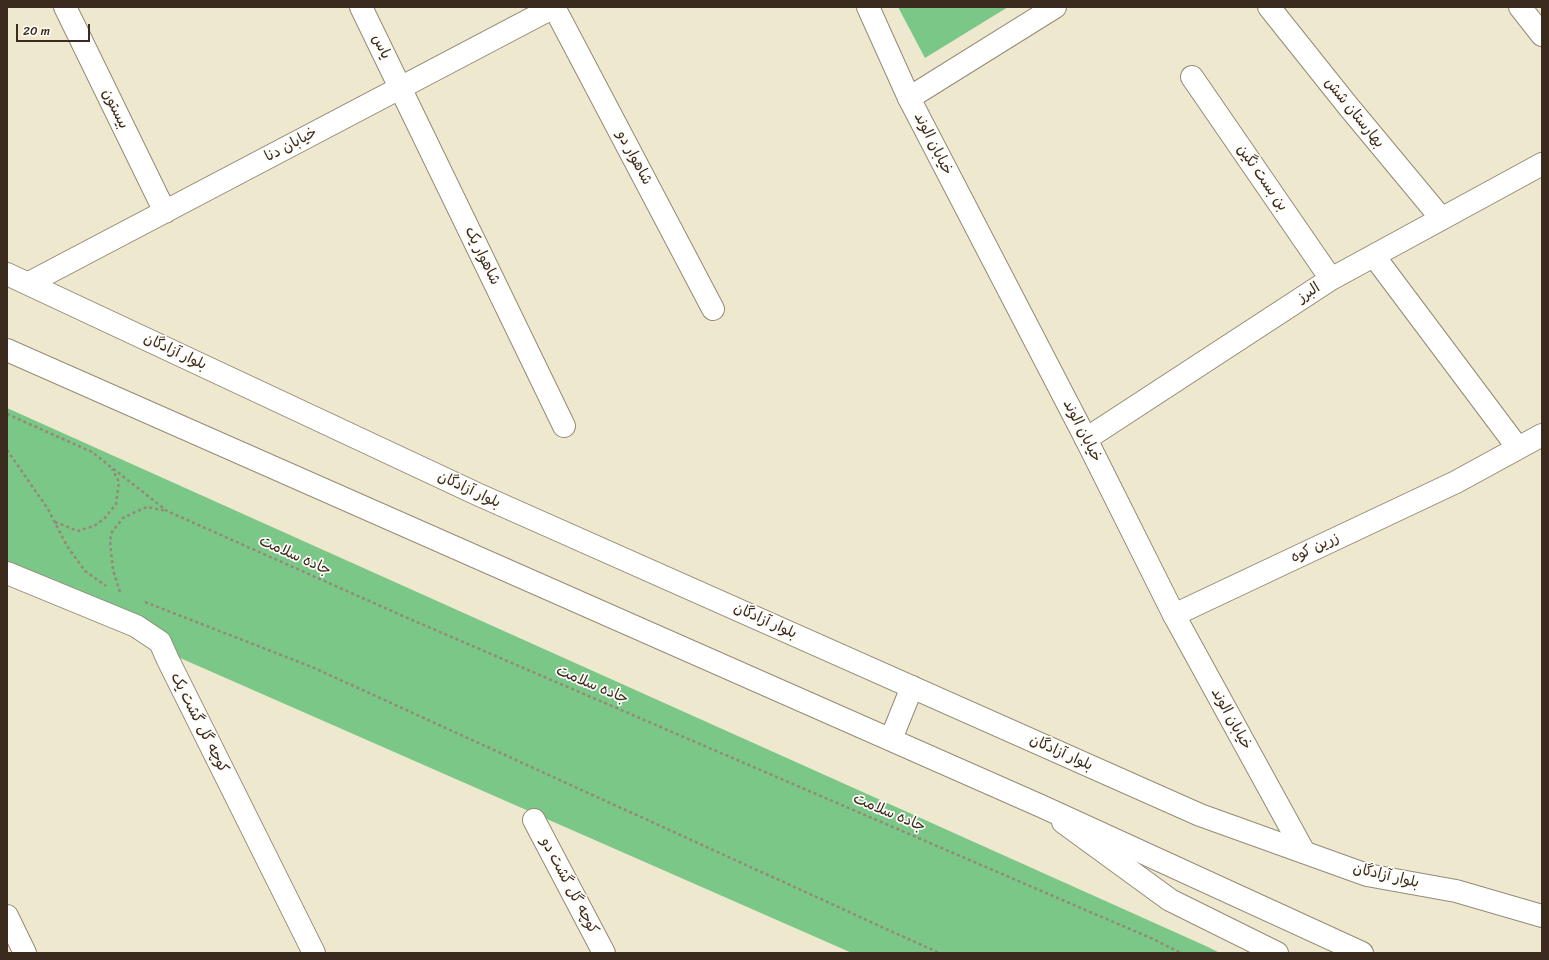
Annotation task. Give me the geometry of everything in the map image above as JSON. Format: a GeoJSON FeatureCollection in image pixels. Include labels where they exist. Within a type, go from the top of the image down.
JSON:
{"type":"FeatureCollection","features":[{"type":"Feature","properties":{"kind":"street","name":"بیستون"},"geometry":{"type":"LineString","coordinates":[[65,7],[165,212]]}},
{"type":"Feature","properties":{"kind":"street","name":"یاس"},"geometry":{"type":"LineString","coordinates":[[361,7],[401,87]]}},
{"type":"Feature","properties":{"kind":"street","name":"خیابان دنا"},"geometry":{"type":"LineString","coordinates":[[29,284],[554,7]]}},
{"type":"Feature","properties":{"kind":"street","name":"شاهوار دو"},"geometry":{"type":"LineString","coordinates":[[554,7],[713,309]]}},
{"type":"Feature","properties":{"kind":"street","name":"خیابان الوند"},"geometry":{"type":"LineString","coordinates":[[868,7],[909,98],[1086,439],[1174,615],[1304,852]]}},
{"type":"Feature","properties":{"kind":"street"},"geometry":{"type":"LineString","coordinates":[[909,98],[1055,7]]}},
{"type":"Feature","properties":{"kind":"street","name":"بهارستان شش"},"geometry":{"type":"LineString","coordinates":[[1269,7],[1348,106],[1441,218]]}},
{"type":"Feature","properties":{"kind":"street"},"geometry":{"type":"LineString","coordinates":[[1520,7],[1542,34]]}},
{"type":"Feature","properties":{"kind":"street","name":"بن بست نگین"},"geometry":{"type":"LineString","coordinates":[[1192,77],[1331,279]]}},
{"type":"Feature","properties":{"kind":"street","name":"شاهوار یک"},"geometry":{"type":"LineString","coordinates":[[401,87],[564,426]]}},
{"type":"Feature","properties":{"kind":"street","name":"البرز"},"geometry":{"type":"LineString","coordinates":[[1086,439],[1331,279],[1542,164]]}},
{"type":"Feature","properties":{"kind":"street"},"geometry":{"type":"LineString","coordinates":[[1374,256],[1518,448]]}},
{"type":"Feature","properties":{"kind":"street","name":"بلوار آزادگان"},"geometry":{"type":"LineString","coordinates":[[7,274],[477,494],[1200,815],[1367,875],[1456,891],[1542,916]]}},
{"type":"Feature","properties":{"kind":"street"},"geometry":{"type":"LineString","coordinates":[[7,350],[1042,806],[1362,953]]}},
{"type":"Feature","properties":{"kind":"street","name":"زرین کوه"},"geometry":{"type":"LineString","coordinates":[[1174,615],[1456,482],[1542,435]]}},
{"type":"Feature","properties":{"kind":"street","name":"کوچه گل گشت یک"},"geometry":{"type":"LineString","coordinates":[[7,573],[136,626],[160,642],[314,953]]}},
{"type":"Feature","properties":{"kind":"street"},"geometry":{"type":"LineString","coordinates":[[891,739],[912,687]]}},
{"type":"Feature","properties":{"kind":"street"},"geometry":{"type":"LineString","coordinates":[[1042,806],[1170,900],[1277,953]]}},
{"type":"Feature","properties":{"kind":"street","name":"کوچه گل گشت دو"},"geometry":{"type":"LineString","coordinates":[[534,820],[604,953]]}},
{"type":"Feature","properties":{"kind":"street"},"geometry":{"type":"LineString","coordinates":[[7,916],[25,953]]}},
{"type":"Feature","properties":{"kind":"path","name":"جاده سلامت"},"geometry":{"type":"LineString","coordinates":[[7,414],[92,452],[167,511],[412,620],[1153,939],[1181,953]]}},
{"type":"Feature","properties":{"kind":"path"},"geometry":{"type":"LineString","coordinates":[[7,450],[48,509],[67,546],[85,572],[107,587]]}},
{"type":"Feature","properties":{"kind":"path"},"geometry":{"type":"LineString","coordinates":[[55,522],[78,531],[94,526],[104,519],[116,504],[119,482],[112,467]]}},
{"type":"Feature","properties":{"kind":"path"},"geometry":{"type":"LineString","coordinates":[[114,590],[120,592],[113,570],[110,541],[112,532],[123,518],[133,512],[147,507],[167,511]]}},
{"type":"Feature","properties":{"kind":"path"},"geometry":{"type":"LineString","coordinates":[[142,601],[312,667],[939,953]]}},
{"type":"Feature","properties":{"kind":"green space"},"geometry":{"type":"Polygon","coordinates":[[[898,7],[1008,7],[925,58],[898,7]]]}},
{"type":"Feature","properties":{"kind":"green space"},"geometry":{"type":"Polygon","coordinates":[[[7,408],[1220,953],[852,953],[7,582],[7,408]]]}}]}
